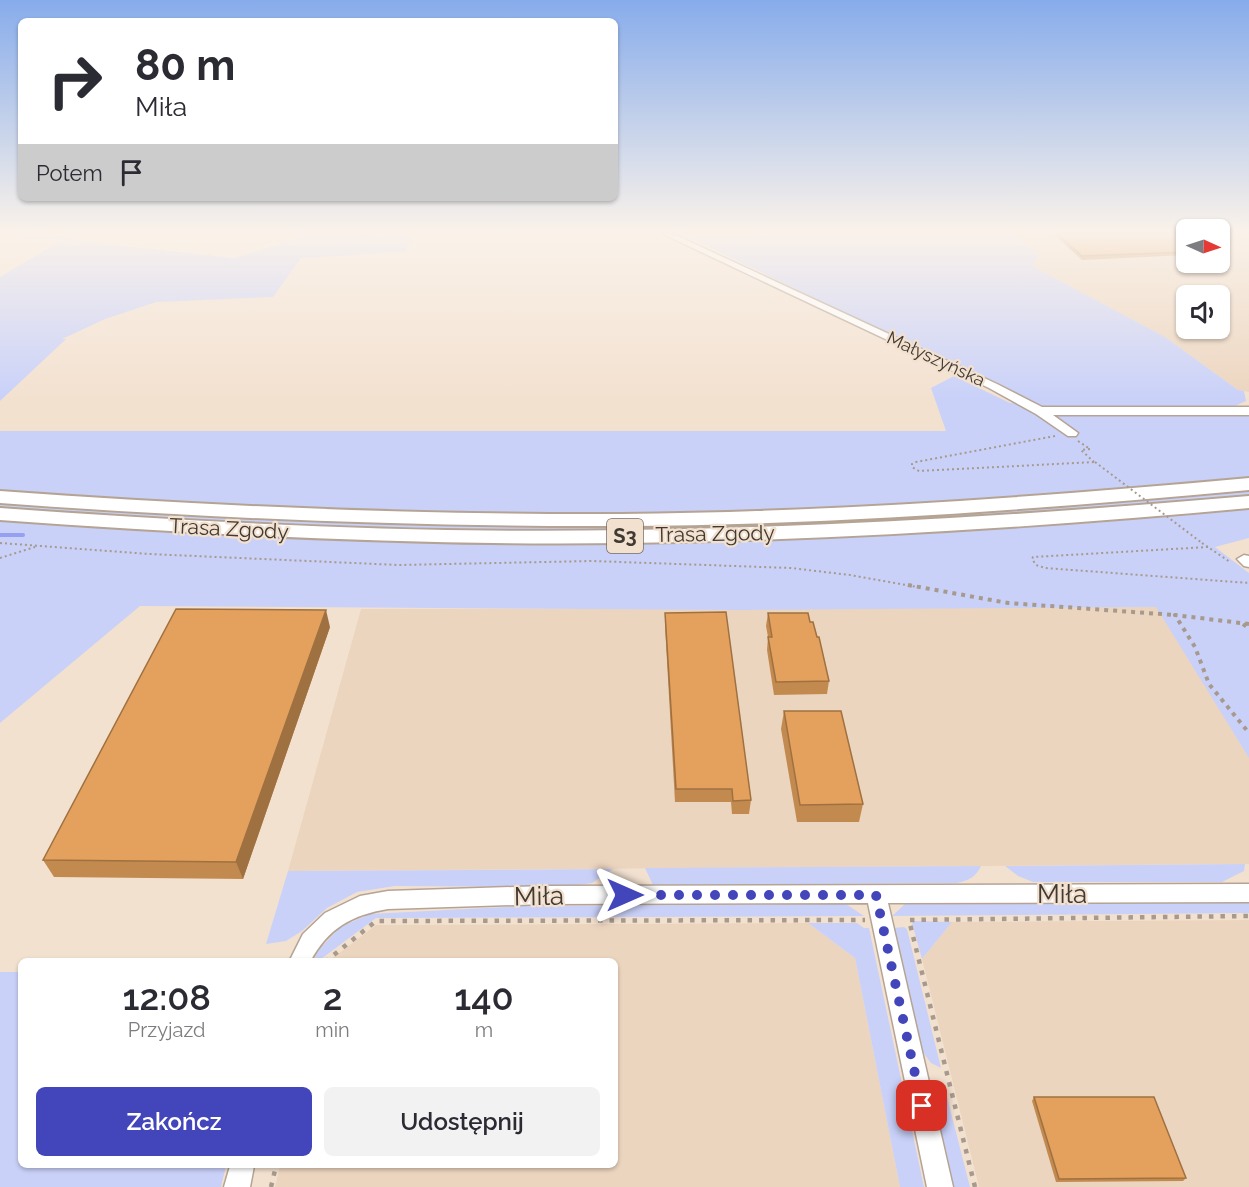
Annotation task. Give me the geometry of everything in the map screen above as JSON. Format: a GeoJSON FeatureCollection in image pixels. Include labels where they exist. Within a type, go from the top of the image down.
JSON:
{"type":"FeatureCollection","features":[{"type":"Feature","properties":{"kind":"highway","name":"Trasa Zgody"},"geometry":{"type":"LineString","coordinates":[[0,497],[144,508],[294,515],[416,518],[703,518],[1030,504],[1249,484]]}},
{"type":"Feature","properties":{"kind":"highway","name":"Trasa Zgody"},"geometry":{"type":"LineString","coordinates":[[0,514],[285,532],[569,537],[820,532],[957,526],[1249,502]]}},
{"type":"Feature","properties":{"kind":"street","name":"Małyszyńska"},"geometry":{"type":"LineString","coordinates":[[784,288],[982,381],[1040,411],[1068,434]]}},
{"type":"Feature","properties":{"kind":"street"},"geometry":{"type":"LineString","coordinates":[[1040,411],[1249,411]]}},
{"type":"Feature","properties":{"kind":"street","name":"Miła"},"geometry":{"type":"LineString","coordinates":[[301,958],[310,941],[332,919],[345,911],[374,901],[546,895],[1249,893]]}},
{"type":"Feature","properties":{"kind":"street"},"geometry":{"type":"LineString","coordinates":[[876,895],[940,1187]]}},
{"type":"Feature","properties":{"kind":"street"},"geometry":{"type":"LineString","coordinates":[[237,1187],[242,1168]]}},
{"type":"Feature","properties":{"kind":"path"},"geometry":{"type":"LineString","coordinates":[[1068,434],[916,462],[912,464],[912,467],[919,471],[1095,462]]}},
{"type":"Feature","properties":{"kind":"path"},"geometry":{"type":"LineString","coordinates":[[1090,449],[1081,450],[1202,543],[1230,562],[1243,561]]}},
{"type":"Feature","properties":{"kind":"path"},"geometry":{"type":"LineString","coordinates":[[0,543],[137,553],[399,565],[458,561],[592,561],[791,567],[1008,603],[1175,615],[1249,624]]}},
{"type":"Feature","properties":{"kind":"path"},"geometry":{"type":"LineString","coordinates":[[0,558],[40,545]]}},
{"type":"Feature","properties":{"kind":"path"},"geometry":{"type":"LineString","coordinates":[[1208,547],[1033,557],[1032,559],[1036,565],[1045,568],[1249,583]]}},
{"type":"Feature","properties":{"kind":"path"},"geometry":{"type":"LineString","coordinates":[[1175,615],[1196,647],[1209,684],[1249,733]]}},
{"type":"Feature","properties":{"kind":"path"},"geometry":{"type":"LineString","coordinates":[[1242,623],[1249,629]]}},
{"type":"Feature","properties":{"kind":"path"},"geometry":{"type":"LineString","coordinates":[[330,958],[376,921],[909,920],[1249,916]]}},
{"type":"Feature","properties":{"kind":"path"},"geometry":{"type":"LineString","coordinates":[[909,920],[975,1187]]}},
{"type":"Feature","properties":{"kind":"path"},"geometry":{"type":"LineString","coordinates":[[271,1187],[276,1168]]}},
{"type":"Feature","properties":{"kind":"shaded area"},"geometry":{"type":"Polygon","coordinates":[[[0,288],[279,288],[273,297],[156,302],[105,319],[62,339],[66,339],[0,401],[0,288]]]}},
{"type":"Feature","properties":{"kind":"shaded area"},"geometry":{"type":"Polygon","coordinates":[[[795,288],[1074,288],[1165,337],[1238,390],[1244,391],[1246,401],[1235,406],[1038,406],[795,288]]]}},
{"type":"Feature","properties":{"kind":"shaded area"},"geometry":{"type":"Polygon","coordinates":[[[1074,288],[1176,288],[1176,339],[1230,339],[1230,288],[1249,288],[1249,392],[1238,390],[1165,337],[1074,288]]]}},
{"type":"Feature","properties":{"kind":"shaded area"},"geometry":{"type":"Polygon","coordinates":[[[954,376],[1010,403],[1015,402],[1038,415],[1249,416],[1249,538],[1215,547],[1249,573],[1249,758],[1156,607],[743,610],[140,606],[0,723],[0,431],[946,431],[931,388],[954,376]]]}},
{"type":"Feature","properties":{"kind":"shaded area"},"geometry":{"type":"Polygon","coordinates":[[[1157,607],[1249,757],[1249,864],[288,871],[361,609],[1157,607]]]}},
{"type":"Feature","properties":{"kind":"shaded area"},"geometry":{"type":"Polygon","coordinates":[[[1245,864],[1244,871],[1222,882],[1033,882],[1018,876],[1005,866],[1245,864]]]}},
{"type":"Feature","properties":{"kind":"shaded area"},"geometry":{"type":"Polygon","coordinates":[[[981,866],[971,878],[956,883],[653,885],[645,868],[981,866]]]}},
{"type":"Feature","properties":{"kind":"shaded area"},"geometry":{"type":"Polygon","coordinates":[[[613,869],[592,883],[567,887],[395,886],[357,892],[327,908],[302,931],[286,941],[266,944],[288,871],[613,869]]]}},
{"type":"Feature","properties":{"kind":"shaded area"},"geometry":{"type":"Polygon","coordinates":[[[1249,903],[1249,913],[892,916],[905,904],[1249,903]]]}},
{"type":"Feature","properties":{"kind":"shaded area"},"geometry":{"type":"Polygon","coordinates":[[[846,904],[864,916],[376,918],[322,958],[315,958],[317,952],[340,927],[370,914],[522,906],[846,904]]]}},
{"type":"Feature","properties":{"kind":"shaded area"},"geometry":{"type":"Polygon","coordinates":[[[1249,920],[1249,1187],[979,1187],[922,959],[952,922],[1249,920]]]}},
{"type":"Feature","properties":{"kind":"shaded area"},"geometry":{"type":"Polygon","coordinates":[[[914,921],[952,922],[922,959],[912,923],[914,921]]]}},
{"type":"Feature","properties":{"kind":"shaded area"},"geometry":{"type":"Polygon","coordinates":[[[808,923],[855,958],[900,1187],[275,1187],[280,1168],[618,1168],[618,958],[333,958],[376,925],[808,923]]]}},
{"type":"Feature","properties":{"kind":"shaded area"},"geometry":{"type":"Polygon","coordinates":[[[808,923],[857,923],[864,928],[869,928],[924,1187],[900,1187],[855,958],[808,923]]]}},
{"type":"Feature","properties":{"kind":"shaded area"},"geometry":{"type":"Polygon","coordinates":[[[893,928],[907,929],[941,1068],[931,1063],[922,1051],[893,928]]]}},
{"type":"Feature","properties":{"kind":"shaded area"},"geometry":{"type":"Polygon","coordinates":[[[0,972],[18,972],[18,1168],[226,1168],[221,1187],[0,1187],[0,972]]]}},
{"type":"Feature","properties":{"kind":"shaded area"},"geometry":{"type":"Polygon","coordinates":[[[947,1097],[970,1187],[953,1187],[937,1120],[939,1107],[947,1097]]]}},
{"type":"Feature","properties":{"kind":"building"},"geometry":{"type":"Polygon","coordinates":[[[176,609],[326,610],[236,862],[43,860],[176,609]]]}},
{"type":"Feature","properties":{"kind":"building"},"geometry":{"type":"Polygon","coordinates":[[[726,612],[751,800],[733,801],[732,789],[676,789],[665,613],[726,612]]]}},
{"type":"Feature","properties":{"kind":"building"},"geometry":{"type":"Polygon","coordinates":[[[768,613],[808,613],[810,622],[813,622],[817,637],[819,637],[829,681],[776,682],[768,637],[772,637],[768,613]]]}},
{"type":"Feature","properties":{"kind":"building"},"geometry":{"type":"Polygon","coordinates":[[[784,711],[841,711],[863,804],[800,805],[784,711]]]}},
{"type":"Feature","properties":{"kind":"building"},"geometry":{"type":"Polygon","coordinates":[[[1034,1097],[1154,1097],[1186,1178],[1059,1179],[1034,1097]]]}},
{"type":"Feature","properties":{"kind":"waterway"},"geometry":{"type":"LineString","coordinates":[[0,535],[23,535]]}},
{"type":"Feature","properties":{"kind":"route"},"geometry":{"type":"LineString","coordinates":[[625,895],[876,895],[922,1106]]}}]}
